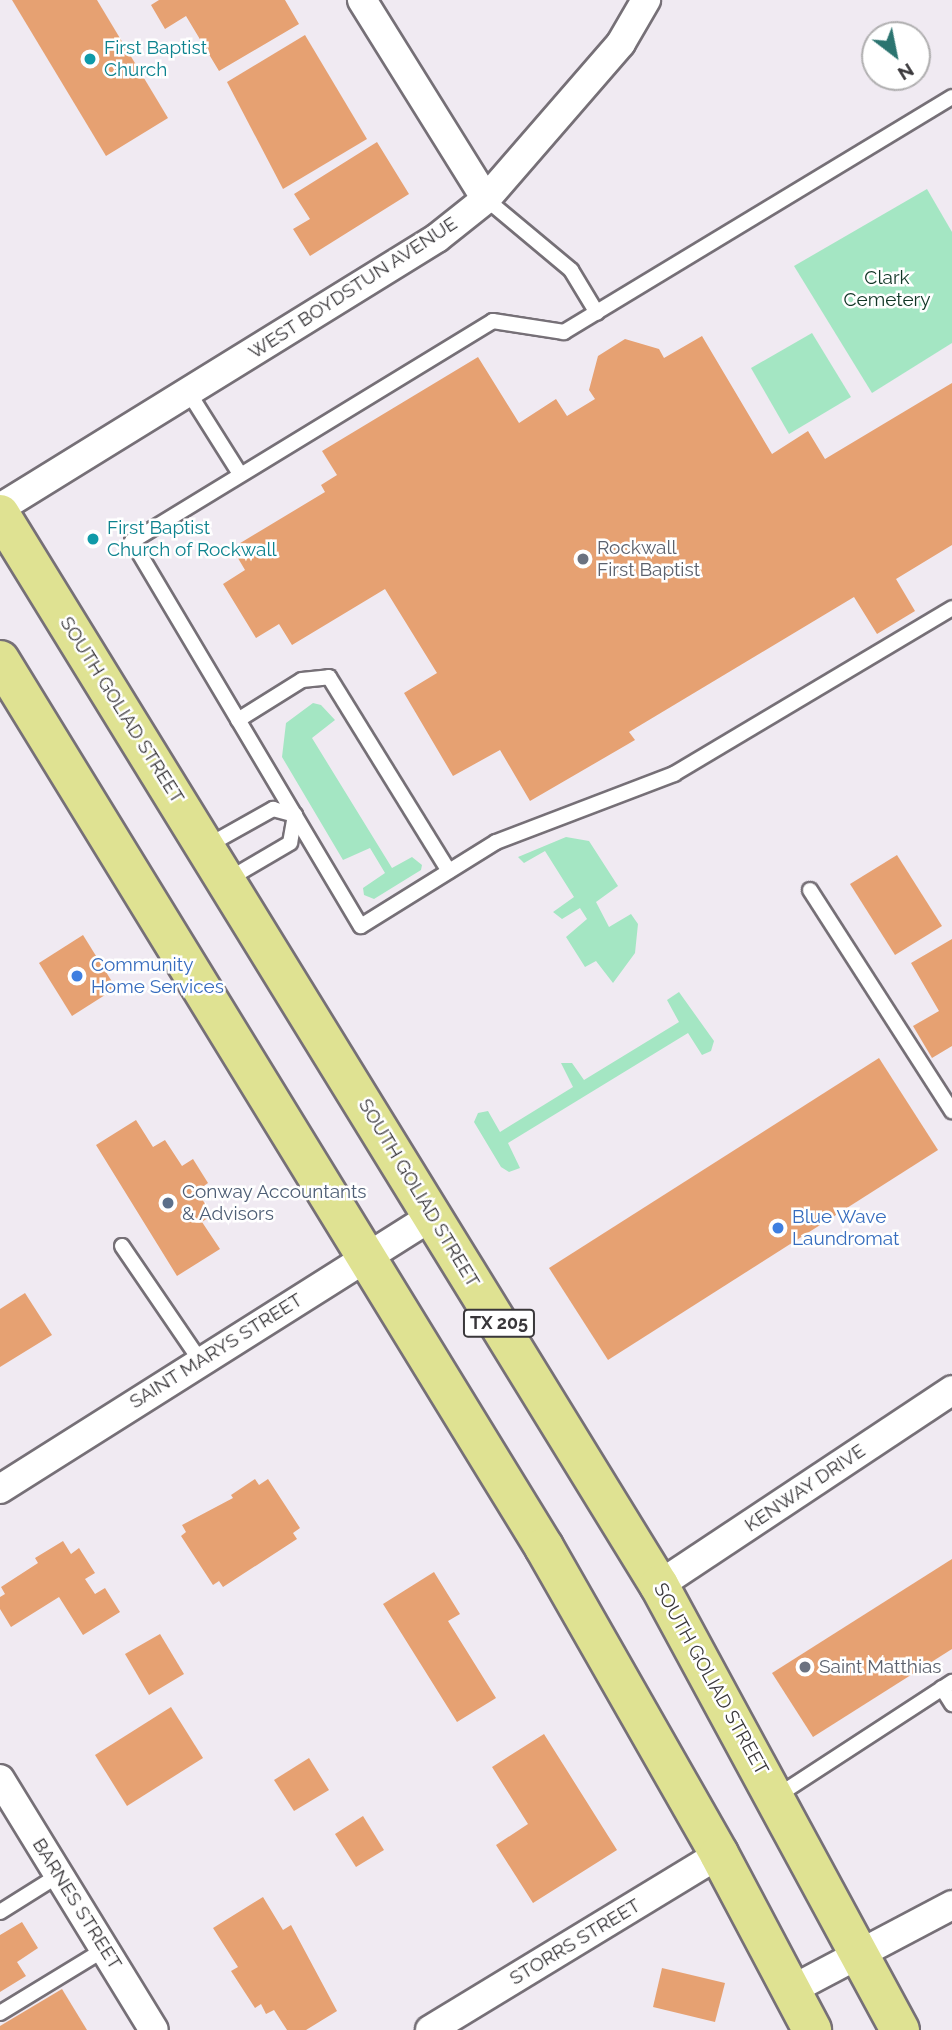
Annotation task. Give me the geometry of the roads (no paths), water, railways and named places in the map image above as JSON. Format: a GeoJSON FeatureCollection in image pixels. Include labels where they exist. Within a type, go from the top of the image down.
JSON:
{"type":"FeatureCollection","features":[{"type":"Feature","properties":{"kind":"main road","name":"SOUTH GOLIAD STREET"},"geometry":{"type":"LineString","coordinates":[[0,514],[434,1215],[659,1585],[777,1796],[900,2030]]}},
{"type":"Feature","properties":{"kind":"main road"},"geometry":{"type":"LineString","coordinates":[[0,660],[551,1557],[719,1854],[812,2030]]}},
{"type":"Feature","properties":{"kind":"street"},"geometry":{"type":"LineString","coordinates":[[362,0],[486,199]]}},
{"type":"Feature","properties":{"kind":"street","name":"WEST BOYDSTUN AVENUE"},"geometry":{"type":"LineString","coordinates":[[0,508],[437,237],[486,199],[621,43],[643,2]]}},
{"type":"Feature","properties":{"kind":"street","name":"SAINT MARYS STREET"},"geometry":{"type":"LineString","coordinates":[[0,1489],[434,1215]]}},
{"type":"Feature","properties":{"kind":"street","name":"KENWAY DRIVE"},"geometry":{"type":"LineString","coordinates":[[659,1585],[952,1390]]}},
{"type":"Feature","properties":{"kind":"street","name":"BARNES STREET"},"geometry":{"type":"LineString","coordinates":[[0,1779],[155,2030]]}},
{"type":"Feature","properties":{"kind":"street","name":"STORRS STREET"},"geometry":{"type":"LineString","coordinates":[[430,2030],[719,1854]]}},
{"type":"Feature","properties":{"kind":"street"},"geometry":{"type":"LineString","coordinates":[[791,1990],[952,1905]]}},
{"type":"Feature","properties":{"kind":"lane"},"geometry":{"type":"LineString","coordinates":[[952,97],[564,332],[493,321],[132,541],[361,926],[496,842],[674,774],[952,607]]}},
{"type":"Feature","properties":{"kind":"lane"},"geometry":{"type":"LineString","coordinates":[[486,199],[571,270],[597,313]]}},
{"type":"Feature","properties":{"kind":"lane"},"geometry":{"type":"LineString","coordinates":[[189,393],[240,474]]}},
{"type":"Feature","properties":{"kind":"lane"},"geometry":{"type":"LineString","coordinates":[[238,719],[302,680],[329,677],[449,871]]}},
{"type":"Feature","properties":{"kind":"lane"},"geometry":{"type":"LineString","coordinates":[[206,847],[272,809],[295,815]]}},
{"type":"Feature","properties":{"kind":"lane"},"geometry":{"type":"LineString","coordinates":[[227,880],[290,843],[295,815]]}},
{"type":"Feature","properties":{"kind":"lane"},"geometry":{"type":"LineString","coordinates":[[810,890],[952,1111]]}},
{"type":"Feature","properties":{"kind":"lane"},"geometry":{"type":"LineString","coordinates":[[122,1246],[201,1362]]}},
{"type":"Feature","properties":{"kind":"lane"},"geometry":{"type":"LineString","coordinates":[[777,1796],[947,1685],[952,1704]]}},
{"type":"Feature","properties":{"kind":"lane"},"geometry":{"type":"LineString","coordinates":[[0,1912],[59,1875]]}},
{"type":"Feature","properties":{"kind":"lane"},"geometry":{"type":"LineString","coordinates":[[0,2013],[105,1949]]}},
{"type":"Feature","properties":{"kind":"place","name":"First Baptist Church"},"geometry":{"type":"Point","coordinates":[90,59]}},
{"type":"Feature","properties":{"kind":"place","name":"First Baptist Church of Rockwall"},"geometry":{"type":"Point","coordinates":[93,539]}},
{"type":"Feature","properties":{"kind":"place","name":"Rockwall First Baptist"},"geometry":{"type":"Point","coordinates":[583,559]}},
{"type":"Feature","properties":{"kind":"place","name":"Community Home Services"},"geometry":{"type":"Point","coordinates":[77,976]}},
{"type":"Feature","properties":{"kind":"place","name":"Conway Accountants & Advisors"},"geometry":{"type":"Point","coordinates":[168,1203]}},
{"type":"Feature","properties":{"kind":"place","name":"Blue Wave Laundromat"},"geometry":{"type":"Point","coordinates":[778,1228]}},
{"type":"Feature","properties":{"kind":"place","name":"Saint Matthias"},"geometry":{"type":"Point","coordinates":[805,1667]}},
{"type":"Feature","properties":{"kind":"park label","name":"Clark Cemetery"},"geometry":{"type":"Point","coordinates":[887,289]}}]}
